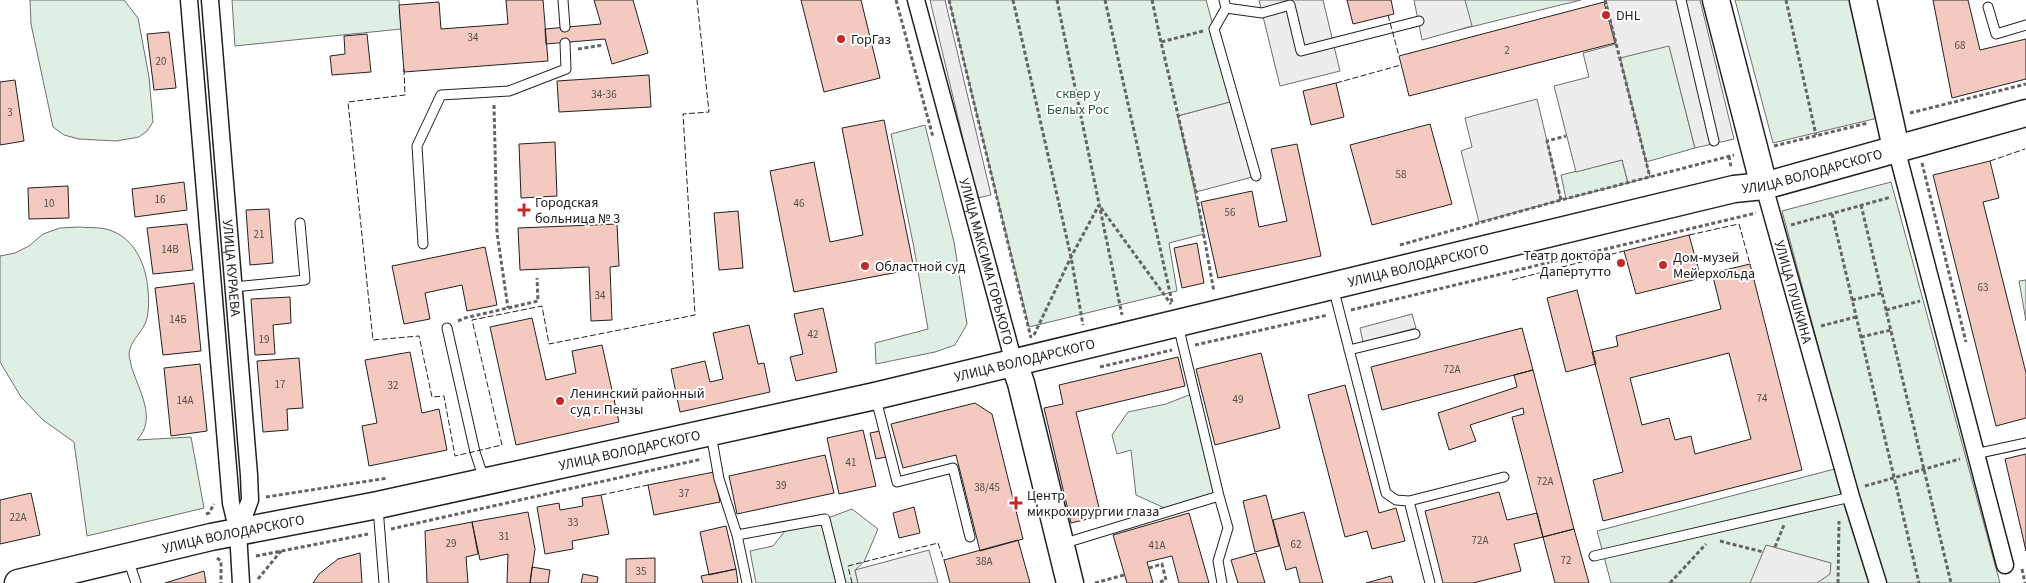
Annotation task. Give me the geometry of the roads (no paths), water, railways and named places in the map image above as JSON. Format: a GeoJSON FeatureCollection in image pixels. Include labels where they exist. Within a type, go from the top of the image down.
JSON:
{"type":"FeatureCollection","features":[{"type":"Feature","properties":{"kind":"main road","name":"УЛИЦА ПУШКИНА"},"geometry":{"type":"LineString","coordinates":[[1716,0],[1767,198]]}},
{"type":"Feature","properties":{"kind":"main road"},"geometry":{"type":"LineString","coordinates":[[1864,0],[1900,159]]}},
{"type":"Feature","properties":{"kind":"main road","name":"УЛИЦА ВОЛОДАРСКОГО"},"geometry":{"type":"LineString","coordinates":[[18,583],[127,556],[484,482],[876,396],[1014,363],[1180,336],[1333,287],[1734,189],[1767,198],[1900,159],[2026,113]]}},
{"type":"Feature","properties":{"kind":"main road","name":"УЛИЦА МАКСИМА ГОРЬКОГО"},"geometry":{"type":"LineString","coordinates":[[1014,363],[1021,383],[1070,583]]}},
{"type":"Feature","properties":{"kind":"street","name":"УЛИЦА КУРАЕВА"},"geometry":{"type":"LineString","coordinates":[[189,0],[231,503],[238,532],[241,583]]}},
{"type":"Feature","properties":{"kind":"street","name":"УЛИЦА КУРАЕВА"},"geometry":{"type":"LineString","coordinates":[[210,0],[250,500],[238,532]]}},
{"type":"Feature","properties":{"kind":"street","name":"УЛИЦА МАКСИМА ГОРЬКОГО"},"geometry":{"type":"LineString","coordinates":[[916,0],[1014,363]]}},
{"type":"Feature","properties":{"kind":"street"},"geometry":{"type":"LineString","coordinates":[[1900,159],[2005,565]]}},
{"type":"Feature","properties":{"kind":"street","name":"УЛИЦА ПУШКИНА"},"geometry":{"type":"LineString","coordinates":[[1767,198],[1774,230],[1850,494],[1878,583]]}},
{"type":"Feature","properties":{"kind":"lane"},"geometry":{"type":"LineString","coordinates":[[564,0],[564,27]]}},
{"type":"Feature","properties":{"kind":"lane"},"geometry":{"type":"LineString","coordinates":[[1681,0],[1714,141]]}},
{"type":"Feature","properties":{"kind":"lane"},"geometry":{"type":"LineString","coordinates":[[1256,176],[1214,29],[1225,4],[1262,13],[1290,5],[1300,51],[1418,21]]}},
{"type":"Feature","properties":{"kind":"lane"},"geometry":{"type":"LineString","coordinates":[[1988,7],[1996,34],[2026,24]]}},
{"type":"Feature","properties":{"kind":"lane"},"geometry":{"type":"LineString","coordinates":[[423,244],[417,146],[442,95],[508,91],[566,69],[565,47]]}},
{"type":"Feature","properties":{"kind":"lane"},"geometry":{"type":"LineString","coordinates":[[234,286],[306,280],[300,223]]}},
{"type":"Feature","properties":{"kind":"lane"},"geometry":{"type":"LineString","coordinates":[[1333,287],[1386,494],[1396,500],[1409,501],[1504,477]]}},
{"type":"Feature","properties":{"kind":"lane"},"geometry":{"type":"LineString","coordinates":[[447,328],[475,452],[484,482]]}},
{"type":"Feature","properties":{"kind":"lane"},"geometry":{"type":"LineString","coordinates":[[1349,350],[1414,334]]}},
{"type":"Feature","properties":{"kind":"lane"},"geometry":{"type":"LineString","coordinates":[[1180,336],[1228,528],[1218,561],[1222,583]]}},
{"type":"Feature","properties":{"kind":"lane"},"geometry":{"type":"LineString","coordinates":[[876,396],[897,482],[953,468],[970,537]]}},
{"type":"Feature","properties":{"kind":"lane"},"geometry":{"type":"LineString","coordinates":[[711,432],[719,479],[737,535],[747,583]]}},
{"type":"Feature","properties":{"kind":"lane"},"geometry":{"type":"LineString","coordinates":[[1975,454],[2026,443]]}},
{"type":"Feature","properties":{"kind":"lane"},"geometry":{"type":"LineString","coordinates":[[1594,556],[1789,511],[1850,494]]}},
{"type":"Feature","properties":{"kind":"lane"},"geometry":{"type":"LineString","coordinates":[[1060,544],[1219,496]]}},
{"type":"Feature","properties":{"kind":"lane"},"geometry":{"type":"LineString","coordinates":[[1409,501],[1430,583]]}},
{"type":"Feature","properties":{"kind":"lane"},"geometry":{"type":"LineString","coordinates":[[378,505],[384,583]]}},
{"type":"Feature","properties":{"kind":"lane"},"geometry":{"type":"LineString","coordinates":[[737,535],[825,519],[841,583]]}},
{"type":"Feature","properties":{"kind":"lane"},"geometry":{"type":"LineString","coordinates":[[127,556],[136,583]]}},
{"type":"Feature","properties":{"kind":"place","name":"DHL"},"geometry":{"type":"Point","coordinates":[1606,15]}},
{"type":"Feature","properties":{"kind":"place","name":"ГорГаз"},"geometry":{"type":"Point","coordinates":[841,39]}},
{"type":"Feature","properties":{"kind":"place","name":"Городская больница № 3"},"geometry":{"type":"Point","coordinates":[524,210]}},
{"type":"Feature","properties":{"kind":"place","name":"Театр доктора Дапертутто"},"geometry":{"type":"Point","coordinates":[1621,263]}},
{"type":"Feature","properties":{"kind":"place","name":"Дом-музей Мейерхольда"},"geometry":{"type":"Point","coordinates":[1663,265]}},
{"type":"Feature","properties":{"kind":"place","name":"Областной суд"},"geometry":{"type":"Point","coordinates":[865,266]}},
{"type":"Feature","properties":{"kind":"place","name":"Ленинский районный суд г. Пензы"},"geometry":{"type":"Point","coordinates":[560,401]}},
{"type":"Feature","properties":{"kind":"place","name":"Центр микрохирургии глаза"},"geometry":{"type":"Point","coordinates":[1016,503]}},
{"type":"Feature","properties":{"kind":"park label","name":"сквер у Белых Рос"},"geometry":{"type":"Point","coordinates":[1078,102]}}]}
